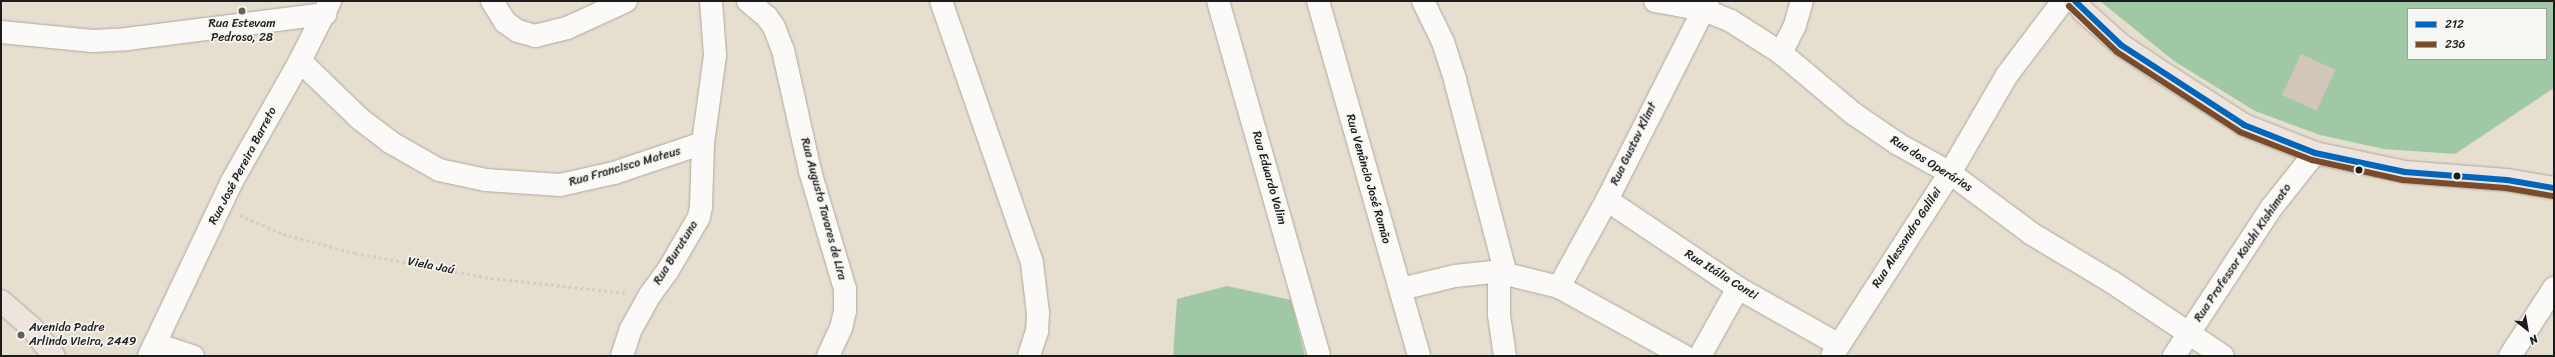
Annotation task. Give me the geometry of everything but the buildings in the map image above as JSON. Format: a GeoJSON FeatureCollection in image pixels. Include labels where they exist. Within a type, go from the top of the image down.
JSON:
{"type":"FeatureCollection","features":[{"type":"Feature","properties":{"kind":"main road"},"geometry":{"type":"LineString","coordinates":[[2075,1],[2083,11],[2121,45],[2163,74],[2244,125],[2315,153],[2405,172],[2500,179],[2554,188]]}},
{"type":"Feature","properties":{"kind":"main road"},"geometry":{"type":"LineString","coordinates":[[1,301],[31,327],[54,356]]}},
{"type":"Feature","properties":{"kind":"street"},"geometry":{"type":"LineString","coordinates":[[494,2],[505,22],[518,31],[535,36],[567,28],[626,1]]}},
{"type":"Feature","properties":{"kind":"street"},"geometry":{"type":"LineString","coordinates":[[702,143],[715,55],[711,1]]}},
{"type":"Feature","properties":{"kind":"street","name":"Rua Augusto Tavares de Lira"},"geometry":{"type":"LineString","coordinates":[[748,1],[758,8],[771,22],[783,50],[810,171],[844,289],[844,311],[841,328],[828,356]]}},
{"type":"Feature","properties":{"kind":"street"},"geometry":{"type":"LineString","coordinates":[[940,1],[1032,263],[1038,319],[1037,331],[1029,356]]}},
{"type":"Feature","properties":{"kind":"street","name":"Rua Eduardo Valim"},"geometry":{"type":"LineString","coordinates":[[1218,1],[1319,356]]}},
{"type":"Feature","properties":{"kind":"street","name":"Rua Venâncio José Romão"},"geometry":{"type":"LineString","coordinates":[[1318,1],[1419,356]]}},
{"type":"Feature","properties":{"kind":"street"},"geometry":{"type":"LineString","coordinates":[[1423,1],[1442,42],[1455,80],[1503,274],[1499,315],[1505,356]]}},
{"type":"Feature","properties":{"kind":"street","name":"Rua dos Operários"},"geometry":{"type":"LineString","coordinates":[[1655,1],[1706,6],[1731,21],[1781,53],[1854,114],[1898,144],[1950,173],[2032,234],[2112,282],[2223,356]]}},
{"type":"Feature","properties":{"kind":"street"},"geometry":{"type":"LineString","coordinates":[[1781,53],[1795,26],[1802,1]]}},
{"type":"Feature","properties":{"kind":"street","name":"Rua Alessandro Galilei"},"geometry":{"type":"LineString","coordinates":[[1835,350],[1950,173],[2007,75],[2063,1]]}},
{"type":"Feature","properties":{"kind":"street","name":"Rua Gustav Klimt"},"geometry":{"type":"LineString","coordinates":[[1559,287],[1607,200],[1706,6]]}},
{"type":"Feature","properties":{"kind":"street"},"geometry":{"type":"LineString","coordinates":[[1,32],[93,41],[127,39],[328,8]]}},
{"type":"Feature","properties":{"kind":"street","name":"Rua José Pereira Barreto"},"geometry":{"type":"LineString","coordinates":[[152,350],[219,206],[328,8]]}},
{"type":"Feature","properties":{"kind":"street","name":"Rua Francisco Mateus"},"geometry":{"type":"LineString","coordinates":[[300,61],[360,119],[390,142],[439,170],[486,180],[560,185],[614,173],[702,143]]}},
{"type":"Feature","properties":{"kind":"street","name":"Rua Burutuna"},"geometry":{"type":"LineString","coordinates":[[622,356],[631,329],[650,295],[667,272],[699,217],[701,206],[702,143]]}},
{"type":"Feature","properties":{"kind":"street","name":"Rua Professor Koichi Kishimoto"},"geometry":{"type":"LineString","coordinates":[[2174,356],[2272,206],[2315,153]]}},
{"type":"Feature","properties":{"kind":"street","name":"Rua Itália Conti"},"geometry":{"type":"LineString","coordinates":[[1607,200],[1738,288],[1835,350]]}},
{"type":"Feature","properties":{"kind":"street"},"geometry":{"type":"LineString","coordinates":[[1401,289],[1455,276],[1503,274],[1559,287],[1684,356]]}},
{"type":"Feature","properties":{"kind":"street"},"geometry":{"type":"LineString","coordinates":[[1700,356],[1738,288]]}},
{"type":"Feature","properties":{"kind":"street"},"geometry":{"type":"LineString","coordinates":[[2510,356],[2554,288]]}},
{"type":"Feature","properties":{"kind":"street"},"geometry":{"type":"LineString","coordinates":[[152,350],[193,356]]}},
{"type":"Feature","properties":{"kind":"path","name":"Viela Jaú"},"geometry":{"type":"LineString","coordinates":[[219,206],[282,234],[355,253],[491,278],[650,295]]}},
{"type":"Feature","properties":{"kind":"green space"},"geometry":{"type":"Polygon","coordinates":[[[2100,1],[2554,1],[2554,88],[2455,154],[2384,149],[2320,135],[2255,111],[2174,61],[2100,1]]]}},
{"type":"Feature","properties":{"kind":"green space"},"geometry":{"type":"Polygon","coordinates":[[[1227,286],[1291,300],[1305,356],[1173,356],[1177,299],[1227,286]]]}},
{"type":"Feature","properties":{"kind":"transit line","name":"212"},"geometry":{"type":"LineString","coordinates":[[2075,1],[2121,45],[2244,125],[2315,153],[2405,172],[2507,180],[2554,188]]}},
{"type":"Feature","properties":{"kind":"transit line","name":"236"},"geometry":{"type":"LineString","coordinates":[[2069,6],[2117,52],[2240,132],[2312,160],[2403,180],[2506,188],[2553,196]]}},
{"type":"Feature","properties":{"kind":"place","name":"Rua Estevam Pedroso, 28"},"geometry":{"type":"Point","coordinates":[242,11]}},
{"type":"Feature","properties":{"kind":"place","name":"Avenida Padre Arlindo Vieira, 2449"},"geometry":{"type":"Point","coordinates":[21,335]}}]}
